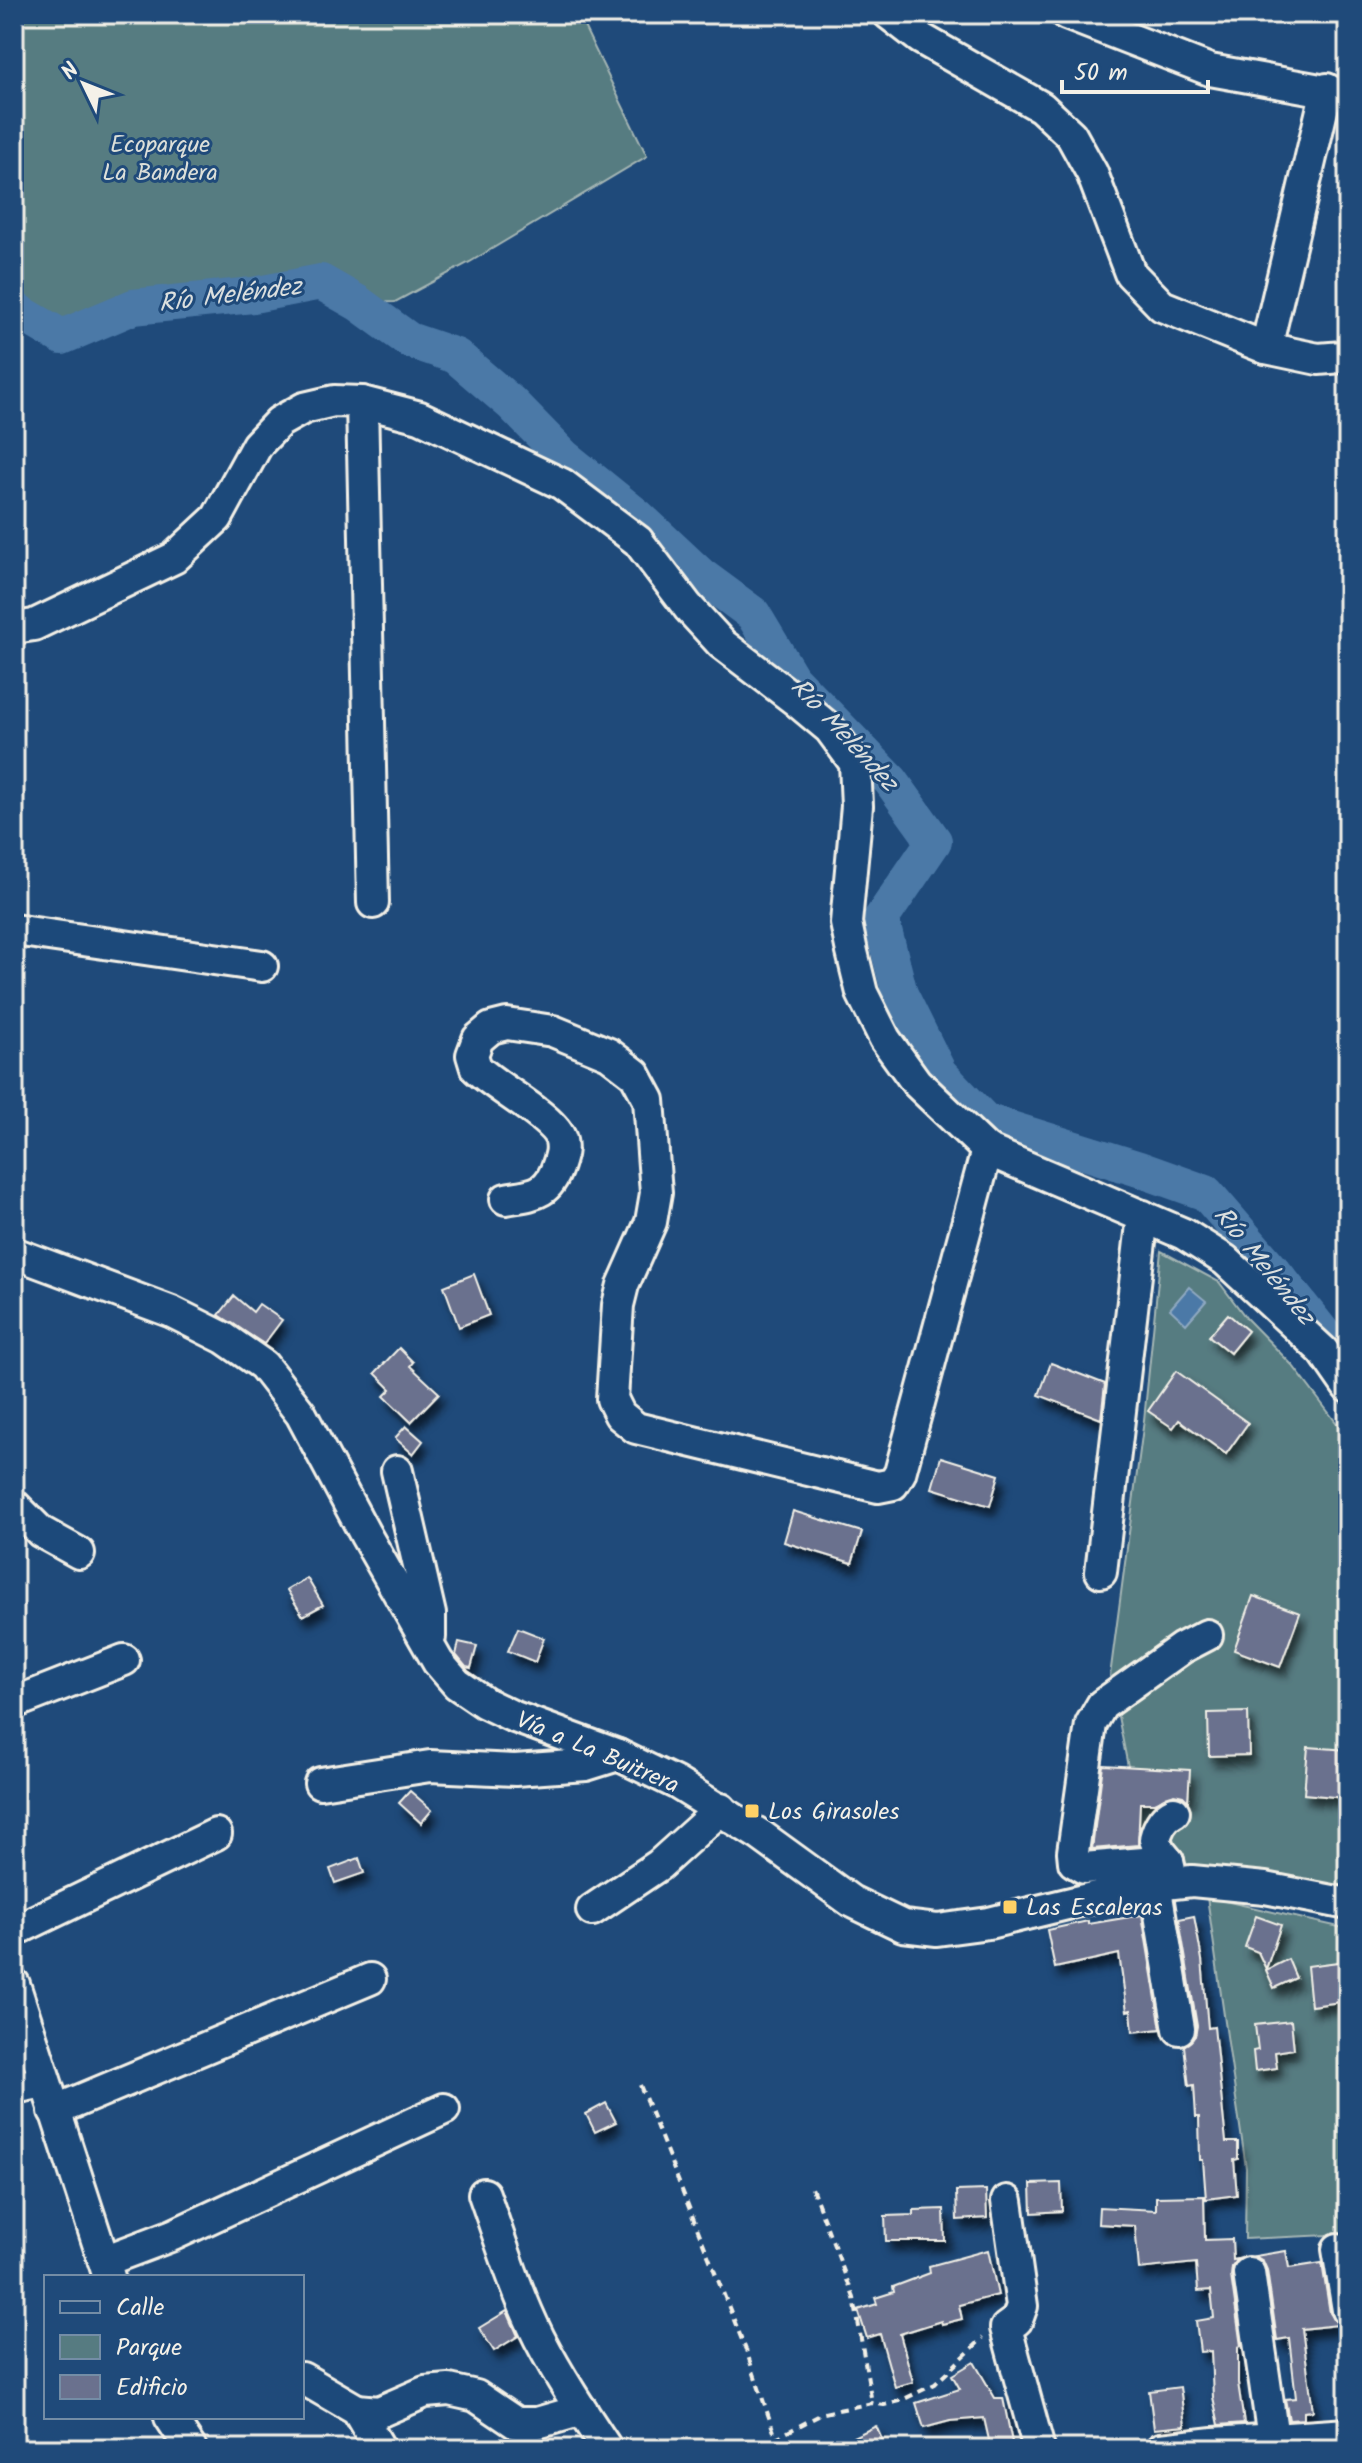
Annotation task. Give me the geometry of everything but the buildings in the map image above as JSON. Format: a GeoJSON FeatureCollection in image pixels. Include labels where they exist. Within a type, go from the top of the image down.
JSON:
{"type":"FeatureCollection","features":[{"type":"Feature","properties":{"kind":"street"},"geometry":{"type":"LineString","coordinates":[[889,14],[920,38],[1041,107],[1071,135],[1092,173],[1130,273],[1162,306],[1266,348],[1318,359],[1343,357],[1348,353]]}},
{"type":"Feature","properties":{"kind":"street"},"geometry":{"type":"LineString","coordinates":[[1066,14],[1210,70],[1342,92],[1266,348]]}},
{"type":"Feature","properties":{"kind":"street"},"geometry":{"type":"LineString","coordinates":[[21,620],[174,558],[217,518],[257,445],[279,422],[304,408],[334,401],[362,402],[420,417],[562,484],[638,541],[688,607],[722,644],[830,729],[855,763],[857,806],[846,923],[862,993],[885,1039],[916,1082],[987,1150],[1184,1234],[1225,1260],[1323,1351],[1348,1387]]}},
{"type":"Feature","properties":{"kind":"street"},"geometry":{"type":"LineString","coordinates":[[362,402],[373,903]]}},
{"type":"Feature","properties":{"kind":"street"},"geometry":{"type":"LineString","coordinates":[[14,930],[262,966]]}},
{"type":"Feature","properties":{"kind":"street"},"geometry":{"type":"LineString","coordinates":[[506,1199],[534,1194],[543,1190],[553,1179],[562,1153],[561,1138],[552,1124],[476,1068],[472,1055],[478,1039],[491,1028],[507,1024],[553,1031],[609,1054],[635,1074],[649,1100],[656,1193],[651,1222],[623,1285],[618,1305],[612,1399],[620,1415],[636,1428],[878,1487],[893,1484],[900,1473],[987,1150]]}},
{"type":"Feature","properties":{"kind":"street"},"geometry":{"type":"LineString","coordinates":[[1101,1572],[1143,1216]]}},
{"type":"Feature","properties":{"kind":"street","name":"Vía a La Buitrera"},"geometry":{"type":"LineString","coordinates":[[14,1253],[172,1312],[224,1338],[263,1365],[301,1414],[438,1662],[457,1684],[485,1703],[618,1755],[676,1783],[721,1809],[851,1901],[903,1926],[937,1930],[989,1923],[1165,1876],[1265,1888],[1348,1904]]}},
{"type":"Feature","properties":{"kind":"street"},"geometry":{"type":"LineString","coordinates":[[397,1471],[430,1614],[431,1647]]}},
{"type":"Feature","properties":{"kind":"street"},"geometry":{"type":"LineString","coordinates":[[14,1505],[41,1532],[79,1553]]}},
{"type":"Feature","properties":{"kind":"street"},"geometry":{"type":"LineString","coordinates":[[1165,1876],[1084,1868],[1074,1862],[1091,1724],[1102,1705],[1182,1648],[1207,1635]]}},
{"type":"Feature","properties":{"kind":"street"},"geometry":{"type":"LineString","coordinates":[[14,1703],[124,1660]]}},
{"type":"Feature","properties":{"kind":"street"},"geometry":{"type":"LineString","coordinates":[[320,1783],[430,1766],[515,1770],[586,1765],[618,1755]]}},
{"type":"Feature","properties":{"kind":"street"},"geometry":{"type":"LineString","coordinates":[[592,1910],[659,1865],[721,1809]]}},
{"type":"Feature","properties":{"kind":"street"},"geometry":{"type":"LineString","coordinates":[[1174,1812],[1161,1823],[1155,1839],[1165,1876],[1179,2029]]}},
{"type":"Feature","properties":{"kind":"street"},"geometry":{"type":"LineString","coordinates":[[14,1931],[216,1834]]}},
{"type":"Feature","properties":{"kind":"street"},"geometry":{"type":"LineString","coordinates":[[54,2111],[370,1979]]}},
{"type":"Feature","properties":{"kind":"street"},"geometry":{"type":"LineString","coordinates":[[14,1984],[107,2269],[173,2235],[444,2109]]}},
{"type":"Feature","properties":{"kind":"street"},"geometry":{"type":"LineString","coordinates":[[14,2088],[44,2082]]}},
{"type":"Feature","properties":{"kind":"street"},"geometry":{"type":"LineString","coordinates":[[484,2194],[522,2300],[539,2337],[607,2449]]}},
{"type":"Feature","properties":{"kind":"street"},"geometry":{"type":"LineString","coordinates":[[1007,2201],[1022,2306],[1017,2320],[1006,2328],[1039,2449]]}},
{"type":"Feature","properties":{"kind":"street"},"geometry":{"type":"LineString","coordinates":[[1338,2249],[1348,2310]]}},
{"type":"Feature","properties":{"kind":"street"},"geometry":{"type":"LineString","coordinates":[[1249,2273],[1273,2438]]}},
{"type":"Feature","properties":{"kind":"street"},"geometry":{"type":"LineString","coordinates":[[304,2379],[357,2410],[379,2412],[425,2392],[449,2390],[476,2396],[516,2423],[537,2423],[582,2410]]}},
{"type":"Feature","properties":{"kind":"street"},"geometry":{"type":"LineString","coordinates":[[357,2410],[380,2449]]}},
{"type":"Feature","properties":{"kind":"street"},"geometry":{"type":"LineString","coordinates":[[171,2419],[191,2449]]}},
{"type":"Feature","properties":{"kind":"street"},"geometry":{"type":"LineString","coordinates":[[1161,2449],[1348,2434]]}},
{"type":"Feature","properties":{"kind":"path"},"geometry":{"type":"LineString","coordinates":[[640,2085],[746,2350],[776,2438]]}},
{"type":"Feature","properties":{"kind":"path"},"geometry":{"type":"LineString","coordinates":[[812,2188],[854,2298],[872,2403]]}},
{"type":"Feature","properties":{"kind":"path"},"geometry":{"type":"LineString","coordinates":[[765,2449],[776,2438],[824,2413],[900,2401],[935,2384],[975,2344],[992,2332],[1006,2328]]}},
{"type":"Feature","properties":{"kind":"green space","name":"Ecoparque La Bandera"},"geometry":{"type":"Polygon","coordinates":[[[14,14],[578,14],[647,156],[470,262],[395,302],[358,303],[320,282],[253,295],[133,307],[62,337],[14,309],[14,14]]]}},
{"type":"Feature","properties":{"kind":"green space"},"geometry":{"type":"Polygon","coordinates":[[[1161,1251],[1219,1282],[1247,1319],[1293,1366],[1348,1438],[1348,1891],[1238,1868],[1148,1867],[1110,1676],[1144,1420],[1161,1251]]]}},
{"type":"Feature","properties":{"kind":"green space"},"geometry":{"type":"Polygon","coordinates":[[[1207,1897],[1348,1929],[1348,2340],[1329,2235],[1245,2239],[1246,2168],[1207,1897]]]}},
{"type":"Feature","properties":{"kind":"water"},"geometry":{"type":"Polygon","coordinates":[[[1189,1287],[1206,1301],[1186,1324],[1170,1309],[1189,1287]]]}},
{"type":"Feature","properties":{"kind":"waterway","name":"Río Meléndez"},"geometry":{"type":"LineString","coordinates":[[14,309],[62,337],[133,307],[253,295],[321,282],[358,303],[409,340],[456,356],[511,403],[564,457],[637,516],[700,575],[753,614],[792,679],[891,781],[934,841],[881,919],[900,994],[939,1073],[985,1121],[1206,1193],[1274,1272],[1344,1364]]}},
{"type":"Feature","properties":{"kind":"place","name":"Los Girasoles"},"geometry":{"type":"Point","coordinates":[752,1811]}},
{"type":"Feature","properties":{"kind":"place","name":"Las Escaleras"},"geometry":{"type":"Point","coordinates":[1010,1907]}}]}
